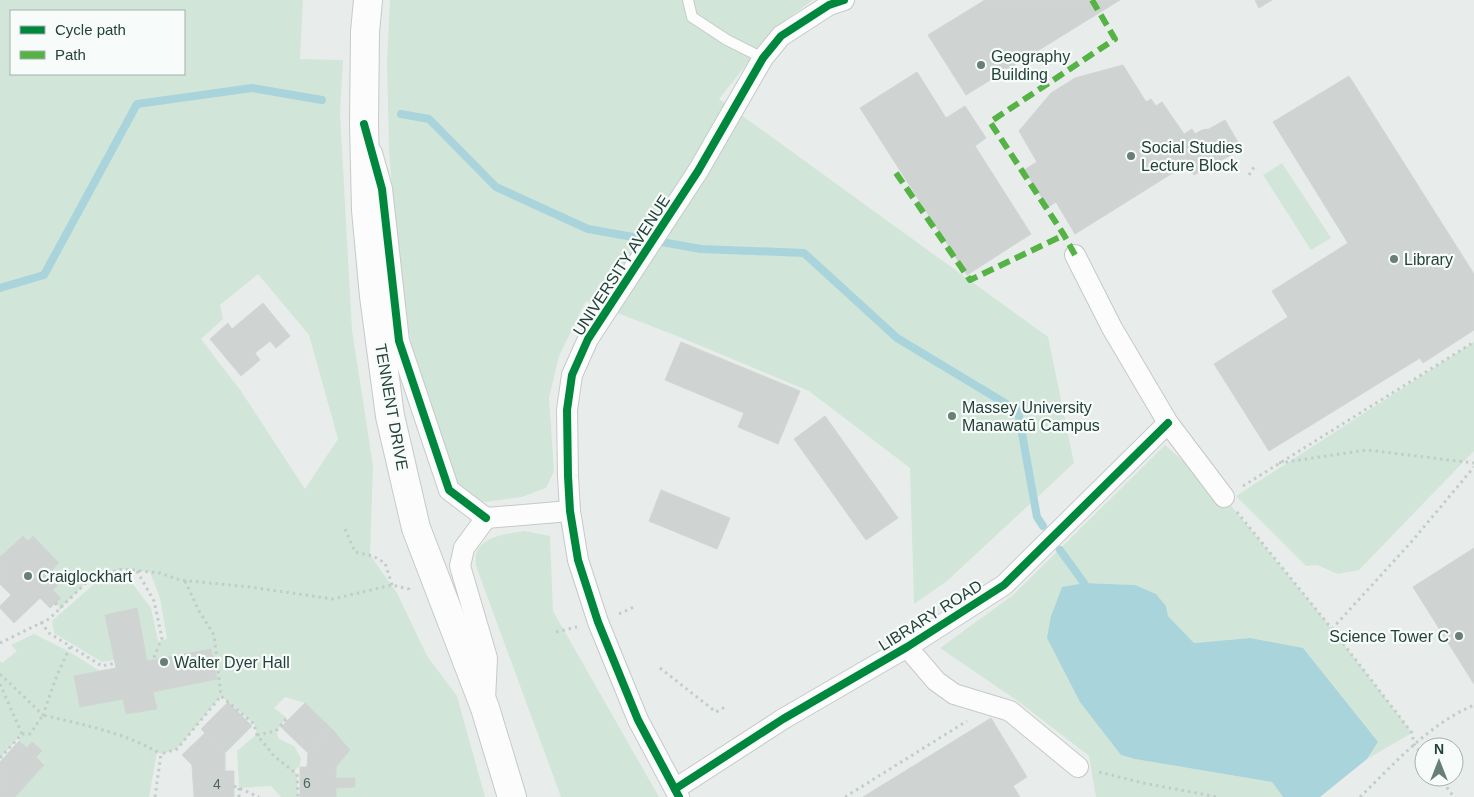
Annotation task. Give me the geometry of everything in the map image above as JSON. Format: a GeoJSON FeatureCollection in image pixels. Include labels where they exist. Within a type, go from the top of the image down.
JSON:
{"type":"FeatureCollection","features":[{"type":"Feature","properties":{"kind":"main road","name":"TENNENT DRIVE"},"geometry":{"type":"LineString","coordinates":[[368,0],[365,32],[364,124],[366,210],[371,267],[390,416],[416,528],[485,708],[512,797]]}},
{"type":"Feature","properties":{"kind":"street","name":"UNIVERSITY AVENUE"},"geometry":{"type":"LineString","coordinates":[[677,793],[638,720],[598,622],[578,560],[570,511],[567,410],[572,376],[588,339],[698,171],[763,58],[781,36],[832,2]]}},
{"type":"Feature","properties":{"kind":"street"},"geometry":{"type":"LineString","coordinates":[[364,124],[382,189],[399,341],[449,490],[486,518],[570,511]]}},
{"type":"Feature","properties":{"kind":"street"},"geometry":{"type":"LineString","coordinates":[[1075,255],[1112,328],[1168,422],[1224,497]]}},
{"type":"Feature","properties":{"kind":"street","name":"LIBRARY ROAD"},"geometry":{"type":"LineString","coordinates":[[677,793],[783,720],[1004,585],[1168,422]]}},
{"type":"Feature","properties":{"kind":"street"},"geometry":{"type":"LineString","coordinates":[[485,708],[487,658],[460,566],[464,548],[486,518]]}},
{"type":"Feature","properties":{"kind":"street"},"geometry":{"type":"LineString","coordinates":[[907,646],[936,681],[954,694],[1010,711],[1078,767]]}},
{"type":"Feature","properties":{"kind":"lane"},"geometry":{"type":"LineString","coordinates":[[688,0],[692,17],[727,40],[763,58]]}},
{"type":"Feature","properties":{"kind":"path"},"geometry":{"type":"LineString","coordinates":[[1249,175],[1256,164]]}},
{"type":"Feature","properties":{"kind":"path"},"geometry":{"type":"LineString","coordinates":[[1360,797],[1414,744],[1412,732],[1332,628],[1224,497],[1474,342]]}},
{"type":"Feature","properties":{"kind":"path"},"geometry":{"type":"LineString","coordinates":[[1276,464],[1367,450],[1474,463]]}},
{"type":"Feature","properties":{"kind":"path"},"geometry":{"type":"LineString","coordinates":[[1332,628],[1413,540],[1474,467]]}},
{"type":"Feature","properties":{"kind":"path"},"geometry":{"type":"LineString","coordinates":[[345,529],[355,552],[373,556],[386,563],[392,585]]}},
{"type":"Feature","properties":{"kind":"path"},"geometry":{"type":"LineString","coordinates":[[0,643],[49,619],[91,578],[122,569],[160,573],[185,581],[250,587],[332,600],[392,585],[409,589],[412,597]]}},
{"type":"Feature","properties":{"kind":"path"},"geometry":{"type":"LineString","coordinates":[[136,571],[154,601],[162,638],[153,660]]}},
{"type":"Feature","properties":{"kind":"path"},"geometry":{"type":"LineString","coordinates":[[185,581],[198,610],[214,635],[221,696],[254,724],[257,735],[274,756],[297,774],[298,797]]}},
{"type":"Feature","properties":{"kind":"path"},"geometry":{"type":"LineString","coordinates":[[55,603],[61,608]]}},
{"type":"Feature","properties":{"kind":"path"},"geometry":{"type":"LineString","coordinates":[[41,622],[48,634],[102,666],[116,663]]}},
{"type":"Feature","properties":{"kind":"path"},"geometry":{"type":"LineString","coordinates":[[0,758],[22,734],[30,734],[42,714],[70,646]]}},
{"type":"Feature","properties":{"kind":"path"},"geometry":{"type":"LineString","coordinates":[[660,668],[716,712],[727,706]]}},
{"type":"Feature","properties":{"kind":"path"},"geometry":{"type":"LineString","coordinates":[[0,674],[42,714],[108,730],[138,741],[161,754]]}},
{"type":"Feature","properties":{"kind":"path"},"geometry":{"type":"LineString","coordinates":[[0,684],[22,734]]}},
{"type":"Feature","properties":{"kind":"path"},"geometry":{"type":"LineString","coordinates":[[161,754],[177,748],[221,696]]}},
{"type":"Feature","properties":{"kind":"path"},"geometry":{"type":"LineString","coordinates":[[1423,737],[1454,713],[1474,705]]}},
{"type":"Feature","properties":{"kind":"path"},"geometry":{"type":"LineString","coordinates":[[844,797],[992,706]]}},
{"type":"Feature","properties":{"kind":"path"},"geometry":{"type":"LineString","coordinates":[[257,735],[276,731],[287,718]]}},
{"type":"Feature","properties":{"kind":"path"},"geometry":{"type":"LineString","coordinates":[[155,797],[161,754]]}},
{"type":"Feature","properties":{"kind":"path"},"geometry":{"type":"LineString","coordinates":[[1078,767],[1143,783],[1218,797]]}},
{"type":"Feature","properties":{"kind":"path"},"geometry":{"type":"LineString","coordinates":[[234,786],[259,797]]}},
{"type":"Feature","properties":{"kind":"path"},"geometry":{"type":"LineString","coordinates":[[239,788],[239,797]]}},
{"type":"Feature","properties":{"kind":"green space"},"geometry":{"type":"Polygon","coordinates":[[[0,0],[303,0],[300,59],[343,60],[340,113],[352,330],[373,466],[370,555],[397,593],[427,656],[457,696],[485,797],[336,797],[336,788],[355,787],[355,778],[336,778],[332,729],[305,703],[285,697],[274,708],[287,718],[276,731],[279,739],[294,746],[301,758],[300,765],[294,771],[297,774],[298,797],[281,797],[271,786],[239,788],[237,751],[257,734],[254,724],[221,696],[177,749],[161,754],[157,752],[149,797],[15,797],[44,764],[36,757],[41,751],[32,742],[27,748],[19,741],[21,735],[0,758],[0,661],[2,663],[17,651],[11,645],[34,634],[68,651],[100,671],[116,668],[115,660],[102,662],[54,633],[52,621],[94,584],[128,578],[151,608],[158,641],[167,639],[160,598],[150,572],[122,569],[91,578],[61,608],[55,603],[61,598],[53,590],[61,581],[51,571],[59,563],[33,536],[28,541],[23,536],[0,557],[0,0]],[[258,274],[220,305],[223,319],[201,339],[241,391],[305,489],[338,439],[309,335],[258,274]]]}},
{"type":"Feature","properties":{"kind":"green space"},"geometry":{"type":"Polygon","coordinates":[[[390,0],[813,0],[776,27],[719,99],[1048,337],[1074,463],[947,581],[914,604],[910,468],[809,391],[677,336],[586,301],[559,356],[549,398],[554,471],[546,488],[522,497],[485,502],[463,494],[448,468],[414,364],[396,239],[389,150],[387,61],[390,0]]]}},
{"type":"Feature","properties":{"kind":"green space"},"geometry":{"type":"Polygon","coordinates":[[[1282,163],[1331,238],[1311,250],[1263,175],[1282,163]]]}},
{"type":"Feature","properties":{"kind":"green space"},"geometry":{"type":"Polygon","coordinates":[[[1474,342],[1474,451],[1359,570],[1338,574],[1317,565],[1306,566],[1236,496],[1474,342]]]}},
{"type":"Feature","properties":{"kind":"green space"},"geometry":{"type":"Polygon","coordinates":[[[1165,445],[1224,497],[1332,629],[1412,733],[1367,759],[1378,742],[1250,638],[1194,643],[1168,616],[1166,606],[1155,594],[1134,585],[1084,583],[1062,587],[1051,616],[1121,755],[1272,782],[1283,797],[1096,797],[1089,756],[1019,702],[940,648],[1013,595],[1165,445]]]}},
{"type":"Feature","properties":{"kind":"green space"},"geometry":{"type":"Polygon","coordinates":[[[525,531],[550,536],[553,611],[659,797],[561,797],[476,566],[476,554],[484,543],[497,536],[525,531]]]}},
{"type":"Feature","properties":{"kind":"water"},"geometry":{"type":"Polygon","coordinates":[[[1084,583],[1135,585],[1156,594],[1166,606],[1168,616],[1194,643],[1250,638],[1303,648],[1378,742],[1367,759],[1320,797],[1283,797],[1272,782],[1121,755],[1080,702],[1047,638],[1051,616],[1062,587],[1084,583]]]}},
{"type":"Feature","properties":{"kind":"building","name":"Geography Building"},"geometry":{"type":"Polygon","coordinates":[[[985,0],[1120,0],[966,95],[928,35],[985,0]]]}},
{"type":"Feature","properties":{"kind":"building"},"geometry":{"type":"Polygon","coordinates":[[[1255,0],[1272,0],[1259,8],[1255,0]]]}},
{"type":"Feature","properties":{"kind":"building","name":"Social Studies Lecture Block"},"geometry":{"type":"Polygon","coordinates":[[[1123,65],[1146,102],[1151,99],[1156,106],[1162,102],[1184,134],[1192,129],[1195,134],[1225,120],[1242,149],[1194,175],[1187,164],[1075,234],[1056,202],[1048,207],[1024,170],[1037,162],[1019,131],[1051,93],[1075,78],[1123,65]]]}},
{"type":"Feature","properties":{"kind":"building"},"geometry":{"type":"Polygon","coordinates":[[[917,72],[946,118],[965,106],[986,138],[975,146],[1031,234],[967,275],[860,108],[917,72]]]}},
{"type":"Feature","properties":{"kind":"building","name":"Library"},"geometry":{"type":"Polygon","coordinates":[[[1349,76],[1474,274],[1474,330],[1423,363],[1420,358],[1269,451],[1214,364],[1288,317],[1272,291],[1348,243],[1273,122],[1349,76]]]}},
{"type":"Feature","properties":{"kind":"building"},"geometry":{"type":"Polygon","coordinates":[[[263,303],[290,336],[276,348],[270,341],[255,353],[260,360],[241,376],[210,339],[228,323],[232,329],[263,303]]]}},
{"type":"Feature","properties":{"kind":"building"},"geometry":{"type":"Polygon","coordinates":[[[681,342],[800,391],[778,444],[738,427],[744,413],[665,380],[681,342]]]}},
{"type":"Feature","properties":{"kind":"building"},"geometry":{"type":"Polygon","coordinates":[[[825,416],[898,518],[866,540],[794,439],[825,416]]]}},
{"type":"Feature","properties":{"kind":"building"},"geometry":{"type":"Polygon","coordinates":[[[661,490],[730,518],[717,549],[649,521],[661,490]]]}},
{"type":"Feature","properties":{"kind":"building","name":"Craiglockhart"},"geometry":{"type":"Polygon","coordinates":[[[23,536],[28,541],[33,536],[59,563],[51,571],[61,581],[53,590],[61,598],[50,608],[40,598],[14,623],[0,608],[11,595],[0,584],[0,557],[23,536]]]}},
{"type":"Feature","properties":{"kind":"building","name":"Science Tower C"},"geometry":{"type":"Polygon","coordinates":[[[1474,548],[1474,684],[1413,587],[1474,548]]]}},
{"type":"Feature","properties":{"kind":"building","name":"Walter Dyer Hall"},"geometry":{"type":"Polygon","coordinates":[[[137,608],[147,661],[211,649],[217,679],[153,692],[157,709],[126,714],[123,699],[80,707],[74,676],[116,668],[105,615],[137,608]]]}},
{"type":"Feature","properties":{"kind":"building"},"geometry":{"type":"Polygon","coordinates":[[[228,702],[252,726],[225,753],[201,729],[228,702]]]}},
{"type":"Feature","properties":{"kind":"building"},"geometry":{"type":"Polygon","coordinates":[[[305,703],[332,729],[308,753],[281,727],[305,703]]]}},
{"type":"Feature","properties":{"kind":"building"},"geometry":{"type":"Polygon","coordinates":[[[991,718],[1027,777],[1013,786],[1020,797],[863,797],[991,718]]]}},
{"type":"Feature","properties":{"kind":"building"},"geometry":{"type":"Polygon","coordinates":[[[332,729],[350,750],[336,767],[336,778],[355,778],[355,787],[336,788],[336,797],[300,797],[300,767],[307,767],[308,753],[332,729]]]}},
{"type":"Feature","properties":{"kind":"building"},"geometry":{"type":"Polygon","coordinates":[[[205,733],[225,753],[225,771],[234,771],[234,797],[194,797],[192,765],[182,755],[205,733]]]}},
{"type":"Feature","properties":{"kind":"building"},"geometry":{"type":"Polygon","coordinates":[[[19,741],[27,748],[32,742],[42,751],[36,757],[44,765],[15,797],[0,797],[0,762],[19,741]]]}},
{"type":"Feature","properties":{"kind":"waterway"},"geometry":{"type":"LineString","coordinates":[[0,288],[44,275],[137,104],[252,88],[322,100]]}},
{"type":"Feature","properties":{"kind":"waterway"},"geometry":{"type":"LineString","coordinates":[[401,114],[429,119],[496,187],[588,229],[701,249],[804,253],[897,338],[1018,411],[1037,517],[1043,526]]}},
{"type":"Feature","properties":{"kind":"waterway"},"geometry":{"type":"LineString","coordinates":[[1060,550],[1084,583]]}},
{"type":"Feature","properties":{"kind":"marked path"},"geometry":{"type":"LineString","coordinates":[[1075,255],[1064,235],[990,122],[1115,39],[1092,0]]}},
{"type":"Feature","properties":{"kind":"marked path"},"geometry":{"type":"LineString","coordinates":[[896,173],[970,280],[1064,235]]}},
{"type":"Feature","properties":{"kind":"cycle path"},"geometry":{"type":"LineString","coordinates":[[679,797],[638,720],[598,622],[578,560],[570,511],[568,476],[567,410],[572,375],[588,339],[698,171],[763,58],[781,36],[829,5],[844,0]]}},
{"type":"Feature","properties":{"kind":"cycle path"},"geometry":{"type":"LineString","coordinates":[[364,124],[382,189],[399,341],[449,490],[486,518]]}},
{"type":"Feature","properties":{"kind":"cycle path"},"geometry":{"type":"LineString","coordinates":[[675,789],[783,719],[907,647],[1004,585],[1168,423]]}},
{"type":"Feature","properties":{"kind":"place","name":"Geography Building"},"geometry":{"type":"Point","coordinates":[981,65]}},
{"type":"Feature","properties":{"kind":"place","name":"Social Studies Lecture Block"},"geometry":{"type":"Point","coordinates":[1131,156]}},
{"type":"Feature","properties":{"kind":"place","name":"Library"},"geometry":{"type":"Point","coordinates":[1394,259]}},
{"type":"Feature","properties":{"kind":"place","name":"Massey University Manawatū Campus"},"geometry":{"type":"Point","coordinates":[952,416]}},
{"type":"Feature","properties":{"kind":"place","name":"Craiglockhart"},"geometry":{"type":"Point","coordinates":[28,576]}},
{"type":"Feature","properties":{"kind":"place","name":"Science Tower C"},"geometry":{"type":"Point","coordinates":[1459,636]}},
{"type":"Feature","properties":{"kind":"place","name":"Walter Dyer Hall"},"geometry":{"type":"Point","coordinates":[164,662]}}]}
